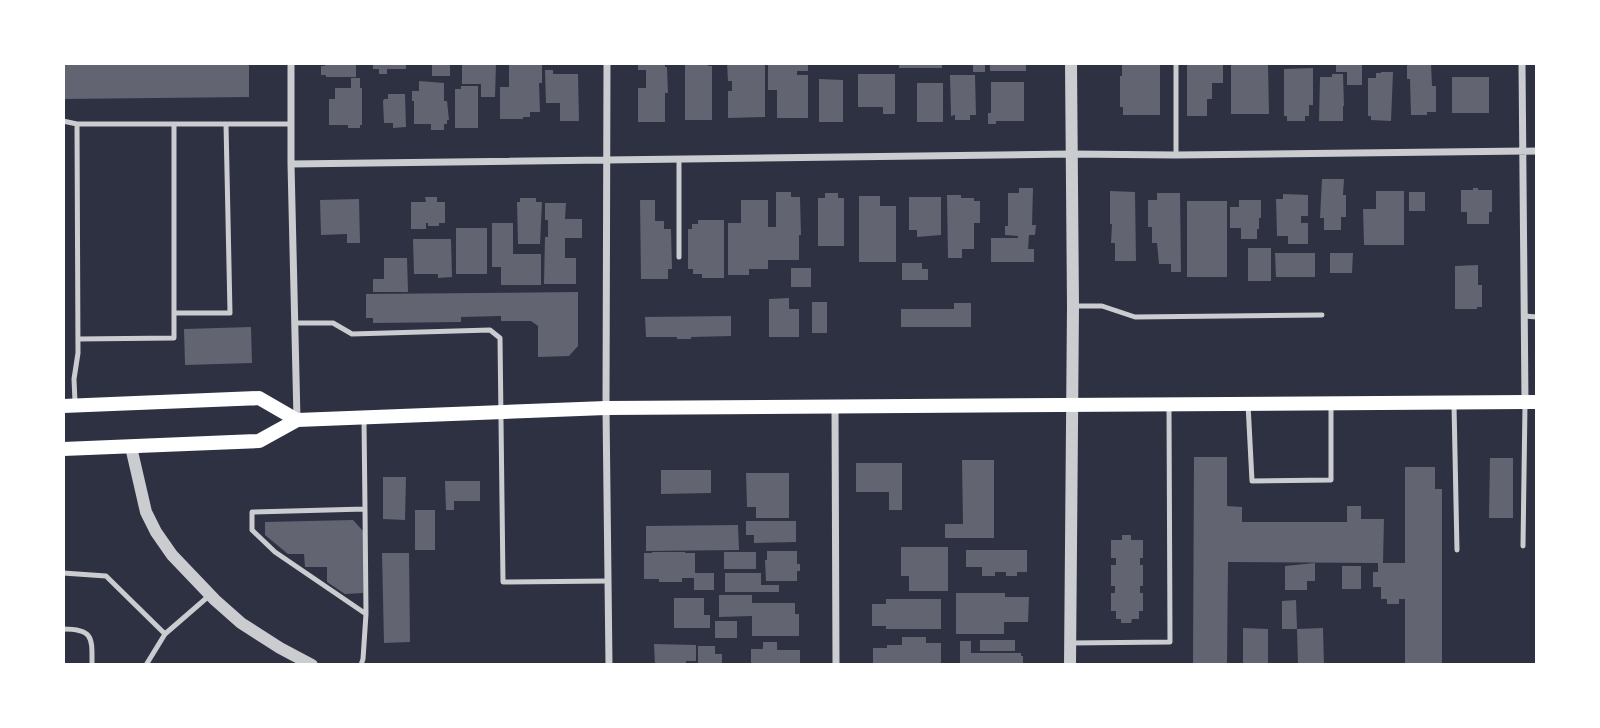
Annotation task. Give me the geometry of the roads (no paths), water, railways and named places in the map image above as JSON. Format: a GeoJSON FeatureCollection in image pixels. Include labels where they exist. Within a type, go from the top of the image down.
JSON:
{"type":"FeatureCollection","features":[{"type":"Feature","properties":{"kind":"main road"},"geometry":{"type":"LineString","coordinates":[[69,406],[259,398],[297,420]]}},
{"type":"Feature","properties":{"kind":"main road"},"geometry":{"type":"LineString","coordinates":[[63,449],[260,442],[297,420],[502,411],[1531,402]]}},
{"type":"Feature","properties":{"kind":"street"},"geometry":{"type":"LineString","coordinates":[[291,63],[297,420]]}},
{"type":"Feature","properties":{"kind":"street"},"geometry":{"type":"LineString","coordinates":[[607,63],[606,408],[609,665]]}},
{"type":"Feature","properties":{"kind":"street"},"geometry":{"type":"LineString","coordinates":[[1070,665],[1073,405],[1071,63]]}},
{"type":"Feature","properties":{"kind":"street"},"geometry":{"type":"LineString","coordinates":[[1522,63],[1524,316],[1531,402]]}},
{"type":"Feature","properties":{"kind":"street"},"geometry":{"type":"LineString","coordinates":[[291,164],[1071,154],[1537,152]]}},
{"type":"Feature","properties":{"kind":"street"},"geometry":{"type":"LineString","coordinates":[[835,407],[836,665]]}},
{"type":"Feature","properties":{"kind":"street"},"geometry":{"type":"LineString","coordinates":[[131,447],[146,512],[172,555],[241,623],[312,665]]}},
{"type":"Feature","properties":{"kind":"lane"},"geometry":{"type":"LineString","coordinates":[[1176,63],[1176,155]]}},
{"type":"Feature","properties":{"kind":"lane"},"geometry":{"type":"LineString","coordinates":[[63,121],[77,124],[291,124]]}},
{"type":"Feature","properties":{"kind":"lane"},"geometry":{"type":"LineString","coordinates":[[69,406],[79,353],[77,124]]}},
{"type":"Feature","properties":{"kind":"lane"},"geometry":{"type":"LineString","coordinates":[[78,340],[174,338],[174,124]]}},
{"type":"Feature","properties":{"kind":"lane"},"geometry":{"type":"LineString","coordinates":[[174,313],[230,313],[226,124]]}},
{"type":"Feature","properties":{"kind":"lane"},"geometry":{"type":"LineString","coordinates":[[679,160],[679,257]]}},
{"type":"Feature","properties":{"kind":"lane"},"geometry":{"type":"LineString","coordinates":[[1073,306],[1102,306],[1135,317],[1322,316]]}},
{"type":"Feature","properties":{"kind":"lane"},"geometry":{"type":"LineString","coordinates":[[1524,316],[1537,317]]}},
{"type":"Feature","properties":{"kind":"lane"},"geometry":{"type":"LineString","coordinates":[[295,323],[333,323],[352,334],[490,330],[500,338],[503,582],[608,581]]}},
{"type":"Feature","properties":{"kind":"lane"},"geometry":{"type":"LineString","coordinates":[[1454,402],[1457,550]]}},
{"type":"Feature","properties":{"kind":"lane"},"geometry":{"type":"LineString","coordinates":[[1523,546],[1531,402]]}},
{"type":"Feature","properties":{"kind":"lane"},"geometry":{"type":"LineString","coordinates":[[1248,404],[1252,481],[1331,480],[1331,403]]}},
{"type":"Feature","properties":{"kind":"lane"},"geometry":{"type":"LineString","coordinates":[[1070,643],[1170,642],[1169,405]]}},
{"type":"Feature","properties":{"kind":"lane"},"geometry":{"type":"LineString","coordinates":[[361,665],[366,614],[364,417]]}},
{"type":"Feature","properties":{"kind":"lane"},"geometry":{"type":"LineString","coordinates":[[365,509],[253,512],[253,530],[275,552],[366,614]]}},
{"type":"Feature","properties":{"kind":"lane"},"geometry":{"type":"LineString","coordinates":[[63,573],[106,576],[165,634]]}},
{"type":"Feature","properties":{"kind":"lane"},"geometry":{"type":"LineString","coordinates":[[146,665],[165,634],[210,595]]}},
{"type":"Feature","properties":{"kind":"lane"},"geometry":{"type":"LineString","coordinates":[[63,629],[79,629],[88,635],[92,642],[92,665]]}}]}
